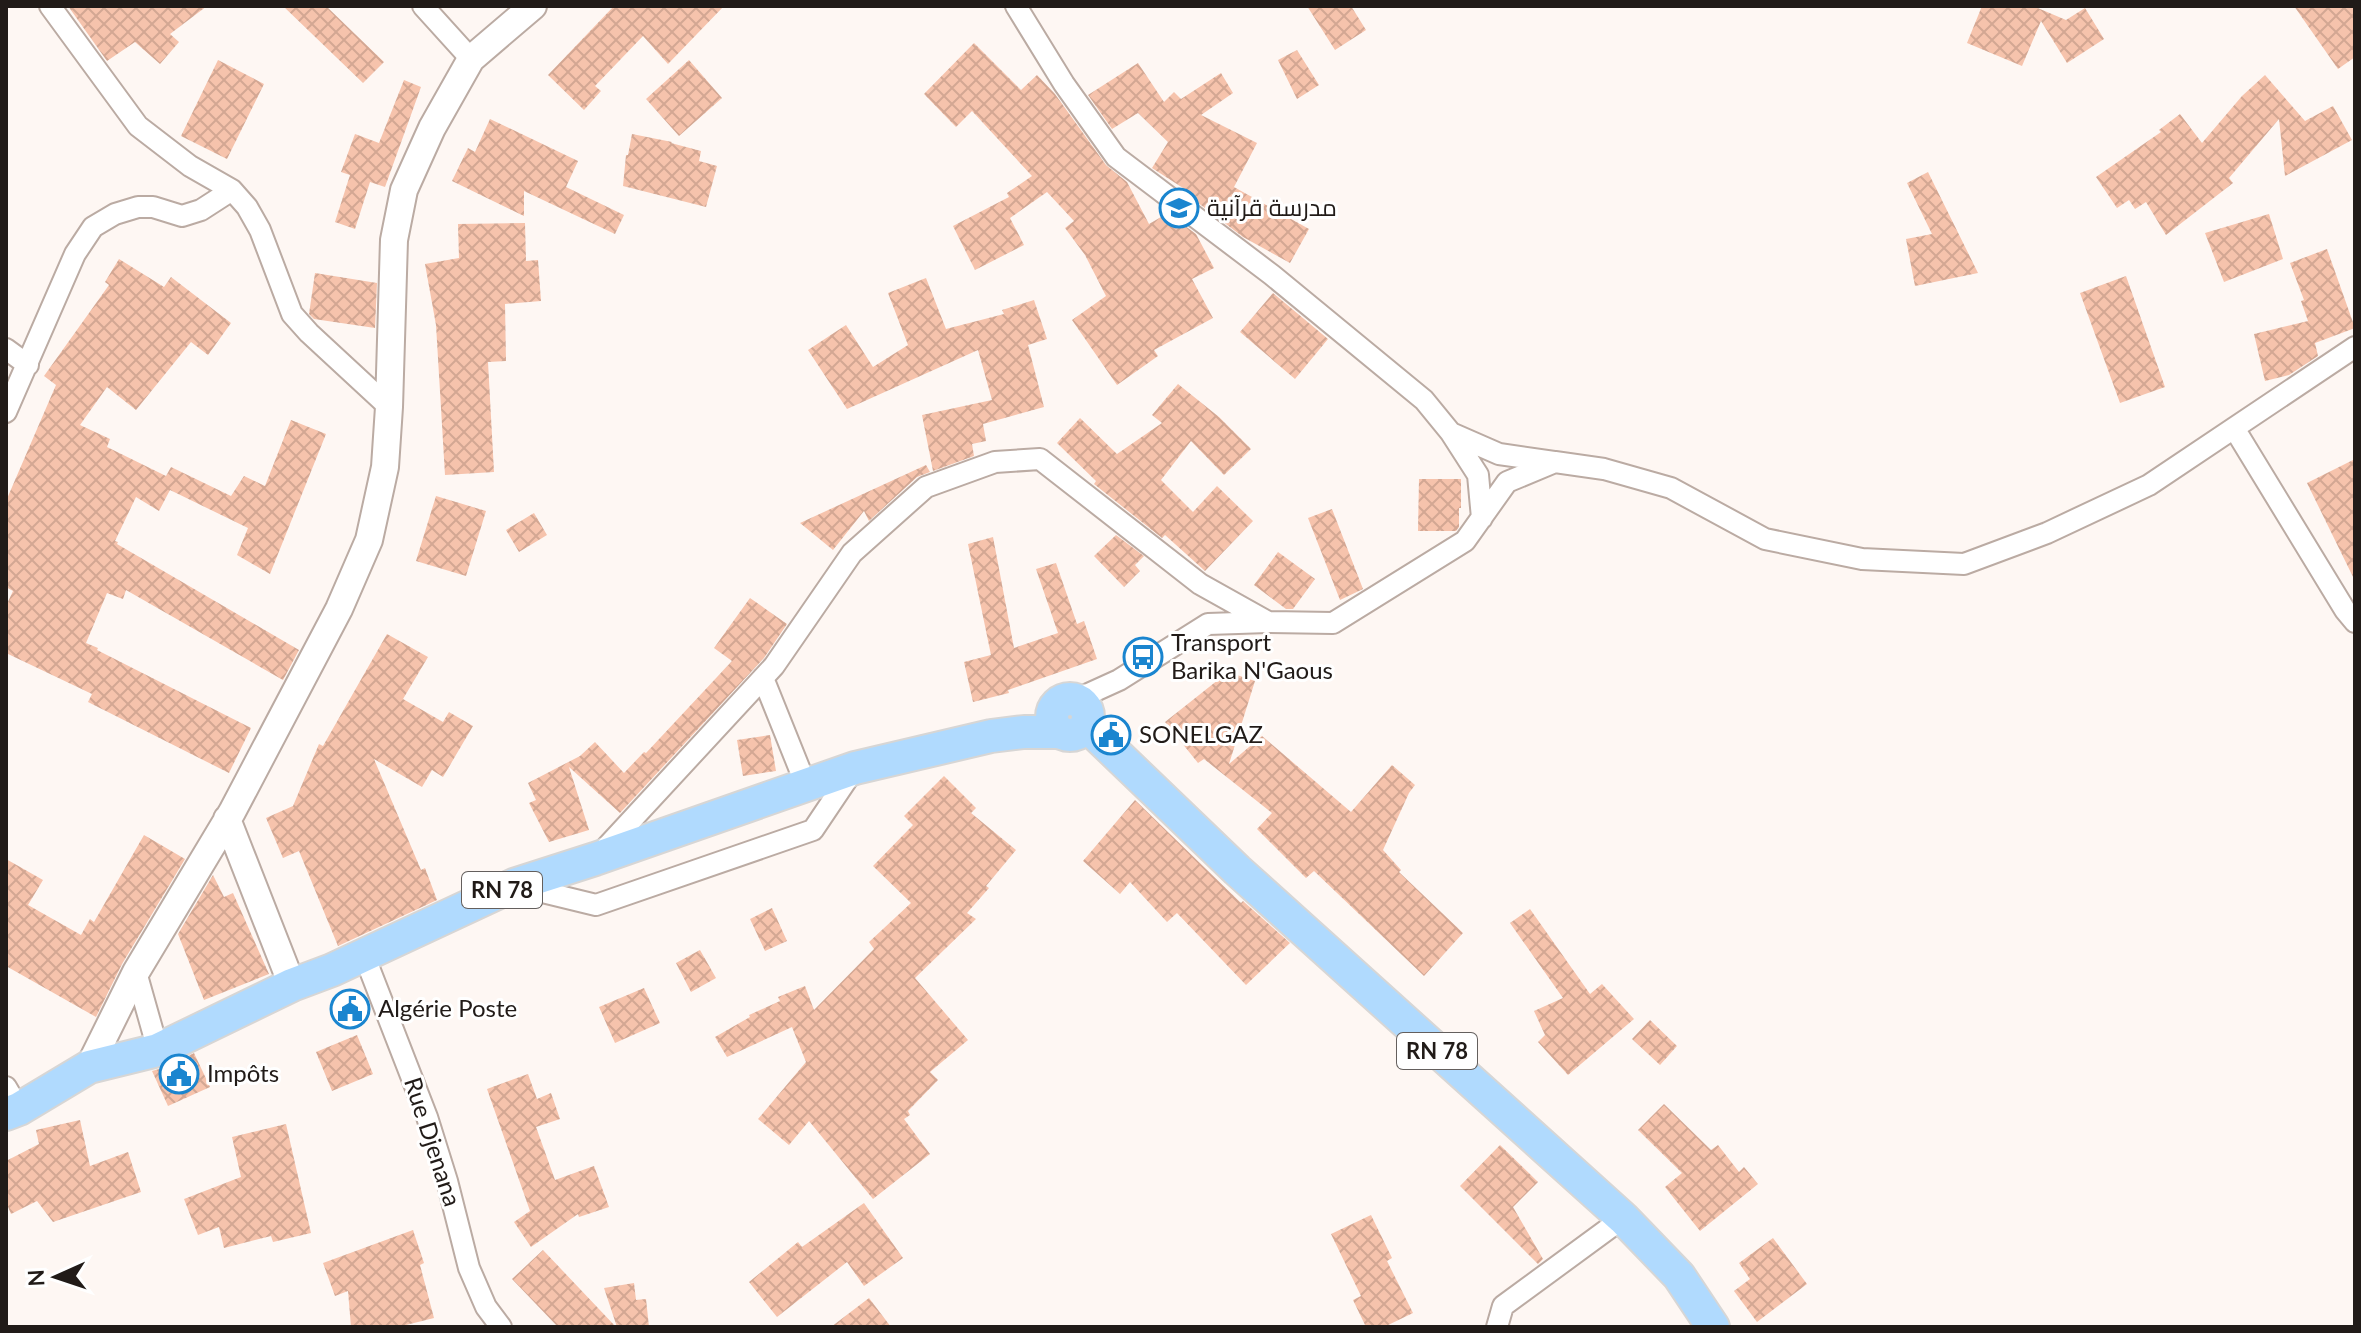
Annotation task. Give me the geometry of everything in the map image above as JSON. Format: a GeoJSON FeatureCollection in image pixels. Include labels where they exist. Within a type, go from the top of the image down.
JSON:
{"type":"FeatureCollection","features":[{"type":"Feature","properties":{"kind":"main road","name":"RN 78"},"geometry":{"type":"LineString","coordinates":[[10,1104],[89,1067],[158,1050],[292,985],[514,885],[855,768],[1072,719],[1149,785],[1237,870],[1623,1218],[1679,1276],[1713,1327]]}},
{"type":"Feature","properties":{"kind":"street"},"geometry":{"type":"LineString","coordinates":[[50,6],[138,126],[190,166],[232,190],[247,207],[260,230],[292,314],[389,407]]}},
{"type":"Feature","properties":{"kind":"street"},"geometry":{"type":"LineString","coordinates":[[423,6],[471,59]]}},
{"type":"Feature","properties":{"kind":"street"},"geometry":{"type":"LineString","coordinates":[[89,1067],[136,972],[227,819],[339,609],[369,540],[385,467],[394,240],[404,190],[432,128],[471,59],[533,6]]}},
{"type":"Feature","properties":{"kind":"street"},"geometry":{"type":"LineString","coordinates":[[1016,6],[1064,84],[1116,157],[1272,275],[1424,400],[1451,433],[1478,475],[1482,518]]}},
{"type":"Feature","properties":{"kind":"street"},"geometry":{"type":"LineString","coordinates":[[6,412],[75,254],[93,227],[115,214],[138,207],[153,207],[182,216],[201,210],[232,190]]}},
{"type":"Feature","properties":{"kind":"street"},"geometry":{"type":"LineString","coordinates":[[1451,433],[1499,454],[1604,469],[1671,488],[1765,539],[1862,559],[1964,564],[2047,533],[2149,485],[2355,347]]}},
{"type":"Feature","properties":{"kind":"street"},"geometry":{"type":"LineString","coordinates":[[6,349],[28,365]]}},
{"type":"Feature","properties":{"kind":"street"},"geometry":{"type":"LineString","coordinates":[[2234,428],[2355,622]]}},
{"type":"Feature","properties":{"kind":"street"},"geometry":{"type":"LineString","coordinates":[[595,859],[774,666],[852,553],[926,487],[995,462],[1040,459],[1200,584],[1268,622]]}},
{"type":"Feature","properties":{"kind":"street"},"geometry":{"type":"LineString","coordinates":[[1072,719],[1119,680],[1208,624],[1333,623],[1465,541],[1507,482],[1555,462]]}},
{"type":"Feature","properties":{"kind":"street"},"geometry":{"type":"LineString","coordinates":[[1200,584],[1208,624]]}},
{"type":"Feature","properties":{"kind":"street"},"geometry":{"type":"LineString","coordinates":[[763,678],[806,785]]}},
{"type":"Feature","properties":{"kind":"street"},"geometry":{"type":"LineString","coordinates":[[514,885],[596,905],[813,830],[855,768]]}},
{"type":"Feature","properties":{"kind":"street"},"geometry":{"type":"LineString","coordinates":[[227,819],[292,985]]}},
{"type":"Feature","properties":{"kind":"street","name":"Rue Djenana"},"geometry":{"type":"LineString","coordinates":[[364,955],[427,1117],[469,1268],[486,1307],[501,1327]]}},
{"type":"Feature","properties":{"kind":"street"},"geometry":{"type":"LineString","coordinates":[[136,972],[158,1050]]}},
{"type":"Feature","properties":{"kind":"street"},"geometry":{"type":"LineString","coordinates":[[1497,1327],[1503,1306],[1623,1218]]}},
{"type":"Feature","properties":{"kind":"building"},"geometry":{"type":"Polygon","coordinates":[[[68,6],[207,6],[170,34],[179,42],[160,64],[135,42],[107,61],[68,6]]]}},
{"type":"Feature","properties":{"kind":"building"},"geometry":{"type":"Polygon","coordinates":[[[283,6],[326,6],[384,62],[363,83],[283,6]]]}},
{"type":"Feature","properties":{"kind":"building"},"geometry":{"type":"Polygon","coordinates":[[[614,6],[724,6],[668,64],[643,36],[595,86],[601,91],[584,110],[548,75],[614,6]]]}},
{"type":"Feature","properties":{"kind":"building"},"geometry":{"type":"Polygon","coordinates":[[[1307,6],[1351,6],[1366,30],[1335,50],[1307,6]]]}},
{"type":"Feature","properties":{"kind":"building"},"geometry":{"type":"Polygon","coordinates":[[[1982,6],[2033,6],[2066,20],[2085,8],[2104,39],[2067,63],[2041,21],[2022,66],[1967,43],[1982,6]]]}},
{"type":"Feature","properties":{"kind":"building"},"geometry":{"type":"Polygon","coordinates":[[[2294,6],[2355,6],[2355,57],[2338,69],[2294,6]]]}},
{"type":"Feature","properties":{"kind":"building"},"geometry":{"type":"Polygon","coordinates":[[[974,43],[1021,90],[1037,75],[1055,94],[1106,165],[1127,182],[1149,224],[1168,213],[1196,234],[1214,268],[1192,279],[1213,318],[1154,350],[1158,356],[1117,385],[1072,320],[1106,296],[1085,255],[1065,228],[1074,221],[1047,192],[1010,218],[1024,245],[975,270],[953,226],[1009,197],[1007,193],[1032,176],[972,111],[956,127],[924,94],[974,43]]]}},
{"type":"Feature","properties":{"kind":"building"},"geometry":{"type":"Polygon","coordinates":[[[1297,50],[1319,85],[1297,99],[1278,60],[1297,50]]]}},
{"type":"Feature","properties":{"kind":"building"},"geometry":{"type":"Polygon","coordinates":[[[218,60],[264,84],[227,159],[181,136],[218,60]]]}},
{"type":"Feature","properties":{"kind":"building"},"geometry":{"type":"Polygon","coordinates":[[[689,60],[722,98],[679,136],[646,99],[689,60]]]}},
{"type":"Feature","properties":{"kind":"building"},"geometry":{"type":"Polygon","coordinates":[[[1138,63],[1164,102],[1174,92],[1181,99],[1221,73],[1233,93],[1201,115],[1257,143],[1234,187],[1309,229],[1290,263],[1243,237],[1193,199],[1197,197],[1152,168],[1168,142],[1138,113],[1112,129],[1088,95],[1138,63]]]}},
{"type":"Feature","properties":{"kind":"building"},"geometry":{"type":"Polygon","coordinates":[[[2265,75],[2305,121],[2333,106],[2352,140],[2285,176],[2279,119],[2229,178],[2233,183],[2166,235],[2146,202],[2135,209],[2129,200],[2117,208],[2096,177],[2161,132],[2159,130],[2180,114],[2202,143],[2242,96],[2265,75]]]}},
{"type":"Feature","properties":{"kind":"building"},"geometry":{"type":"Polygon","coordinates":[[[404,80],[421,87],[385,187],[370,182],[355,229],[335,222],[350,175],[341,172],[355,134],[379,143],[404,80]]]}},
{"type":"Feature","properties":{"kind":"building"},"geometry":{"type":"Polygon","coordinates":[[[490,119],[578,161],[566,187],[624,215],[615,234],[524,191],[524,216],[452,181],[468,148],[475,152],[490,119]]]}},
{"type":"Feature","properties":{"kind":"building"},"geometry":{"type":"Polygon","coordinates":[[[632,134],[701,151],[699,161],[717,166],[706,207],[623,186],[632,134]]]}},
{"type":"Feature","properties":{"kind":"building"},"geometry":{"type":"Polygon","coordinates":[[[1928,172],[1978,273],[1915,286],[1906,239],[1932,234],[1907,183],[1928,172]]]}},
{"type":"Feature","properties":{"kind":"building"},"geometry":{"type":"Polygon","coordinates":[[[2269,214],[2283,259],[2224,282],[2205,233],[2269,214]]]}},
{"type":"Feature","properties":{"kind":"building"},"geometry":{"type":"Polygon","coordinates":[[[525,223],[526,261],[538,260],[541,301],[505,304],[506,361],[488,362],[494,472],[445,475],[436,325],[425,264],[459,258],[458,224],[525,223]]]}},
{"type":"Feature","properties":{"kind":"building"},"geometry":{"type":"Polygon","coordinates":[[[2327,249],[2355,328],[2315,343],[2318,356],[2289,375],[2265,381],[2254,334],[2308,321],[2301,301],[2304,300],[2290,263],[2327,249]]]}},
{"type":"Feature","properties":{"kind":"building"},"geometry":{"type":"Polygon","coordinates":[[[119,259],[164,287],[171,277],[231,323],[208,355],[191,342],[136,410],[107,387],[80,425],[110,439],[107,447],[166,476],[171,467],[231,496],[244,476],[265,486],[291,420],[326,434],[270,574],[237,555],[248,528],[170,490],[159,511],[136,497],[115,541],[299,650],[283,680],[126,590],[123,599],[107,593],[86,643],[251,728],[229,773],[88,702],[92,694],[6,653],[6,606],[13,591],[6,587],[6,501],[56,385],[44,376],[109,285],[105,282],[119,259]]]}},
{"type":"Feature","properties":{"kind":"building"},"geometry":{"type":"Polygon","coordinates":[[[315,273],[377,283],[375,328],[314,319],[309,314],[315,273]]]}},
{"type":"Feature","properties":{"kind":"building"},"geometry":{"type":"Polygon","coordinates":[[[2126,276],[2165,387],[2120,403],[2080,293],[2126,276]]]}},
{"type":"Feature","properties":{"kind":"building"},"geometry":{"type":"Polygon","coordinates":[[[926,278],[946,329],[1004,314],[1002,310],[1034,300],[1047,339],[1028,345],[1044,407],[983,424],[986,441],[972,444],[974,456],[933,471],[922,415],[992,400],[978,350],[847,409],[808,350],[846,325],[873,367],[908,345],[888,293],[926,278]]]}},
{"type":"Feature","properties":{"kind":"building"},"geometry":{"type":"Polygon","coordinates":[[[1273,293],[1328,339],[1295,379],[1240,332],[1273,293]]]}},
{"type":"Feature","properties":{"kind":"building"},"geometry":{"type":"Polygon","coordinates":[[[1178,384],[1219,417],[1251,449],[1224,475],[1191,441],[1161,480],[1193,512],[1217,486],[1253,521],[1205,571],[1165,535],[1162,538],[1094,484],[1096,481],[1057,443],[1080,418],[1117,454],[1162,423],[1152,415],[1178,384]]]}},
{"type":"Feature","properties":{"kind":"building"},"geometry":{"type":"Polygon","coordinates":[[[2355,459],[2355,581],[2307,483],[2355,459]]]}},
{"type":"Feature","properties":{"kind":"building"},"geometry":{"type":"Polygon","coordinates":[[[926,465],[930,472],[917,477],[869,521],[864,511],[833,550],[800,523],[926,465]]]}},
{"type":"Feature","properties":{"kind":"building"},"geometry":{"type":"Polygon","coordinates":[[[1419,479],[1461,479],[1461,508],[1456,531],[1418,531],[1419,479]]]}},
{"type":"Feature","properties":{"kind":"building"},"geometry":{"type":"Polygon","coordinates":[[[436,496],[486,511],[466,576],[416,561],[436,496]]]}},
{"type":"Feature","properties":{"kind":"building"},"geometry":{"type":"Polygon","coordinates":[[[1332,509],[1363,589],[1340,600],[1308,518],[1332,509]]]}},
{"type":"Feature","properties":{"kind":"building"},"geometry":{"type":"Polygon","coordinates":[[[534,513],[547,535],[519,552],[506,530],[534,513]]]}},
{"type":"Feature","properties":{"kind":"building"},"geometry":{"type":"Polygon","coordinates":[[[1116,535],[1144,556],[1135,565],[1140,571],[1124,587],[1094,556],[1116,535]]]}},
{"type":"Feature","properties":{"kind":"building"},"geometry":{"type":"Polygon","coordinates":[[[993,537],[1014,648],[1058,633],[1036,569],[1056,563],[1077,624],[1084,621],[1097,659],[1008,690],[1009,693],[973,702],[964,662],[991,655],[968,544],[993,537]]]}},
{"type":"Feature","properties":{"kind":"building"},"geometry":{"type":"Polygon","coordinates":[[[1278,552],[1315,579],[1293,609],[1286,609],[1254,585],[1278,552]]]}},
{"type":"Feature","properties":{"kind":"building"},"geometry":{"type":"Polygon","coordinates":[[[750,598],[787,624],[764,658],[620,813],[569,767],[589,830],[549,842],[529,803],[536,800],[528,783],[580,756],[595,742],[624,773],[732,661],[714,648],[750,598]]]}},
{"type":"Feature","properties":{"kind":"building"},"geometry":{"type":"Polygon","coordinates":[[[387,634],[428,657],[403,699],[443,722],[449,712],[473,726],[443,777],[432,770],[422,787],[374,759],[437,900],[338,946],[299,851],[283,858],[266,818],[293,806],[319,744],[323,746],[387,634]]]}},
{"type":"Feature","properties":{"kind":"building"},"geometry":{"type":"Polygon","coordinates":[[[1228,672],[1255,681],[1229,764],[1262,736],[1351,812],[1392,765],[1415,785],[1383,850],[1401,870],[1399,872],[1463,933],[1424,976],[1314,871],[1306,878],[1257,829],[1272,813],[1204,759],[1198,763],[1165,722],[1228,672]]]}},
{"type":"Feature","properties":{"kind":"building"},"geometry":{"type":"Polygon","coordinates":[[[770,735],[776,771],[743,776],[737,740],[770,735]]]}},
{"type":"Feature","properties":{"kind":"building"},"geometry":{"type":"Polygon","coordinates":[[[944,776],[976,808],[971,813],[1016,850],[967,913],[976,919],[915,978],[968,1040],[930,1072],[938,1080],[904,1119],[930,1154],[873,1199],[809,1121],[789,1145],[758,1119],[806,1062],[792,1027],[727,1057],[715,1037],[749,1015],[780,1001],[778,997],[805,986],[814,1010],[874,949],[869,942],[911,903],[873,866],[913,825],[904,816],[944,776]]]}},
{"type":"Feature","properties":{"kind":"building"},"geometry":{"type":"Polygon","coordinates":[[[1135,800],[1241,903],[1243,901],[1290,943],[1246,985],[1177,913],[1167,922],[1130,882],[1120,894],[1083,861],[1135,800]]]}},
{"type":"Feature","properties":{"kind":"building"},"geometry":{"type":"Polygon","coordinates":[[[144,835],[185,859],[122,964],[96,1017],[6,966],[6,859],[43,880],[28,905],[81,935],[90,919],[94,922],[144,835]]]}},
{"type":"Feature","properties":{"kind":"building"},"geometry":{"type":"Polygon","coordinates":[[[213,875],[224,897],[233,893],[269,974],[204,1000],[178,934],[213,875]]]}},
{"type":"Feature","properties":{"kind":"building"},"geometry":{"type":"Polygon","coordinates":[[[772,908],[787,941],[765,951],[750,919],[772,908]]]}},
{"type":"Feature","properties":{"kind":"building"},"geometry":{"type":"Polygon","coordinates":[[[1530,909],[1590,994],[1602,984],[1634,1019],[1568,1075],[1538,1042],[1545,1035],[1534,1011],[1563,998],[1510,923],[1530,909]]]}},
{"type":"Feature","properties":{"kind":"building"},"geometry":{"type":"Polygon","coordinates":[[[700,950],[716,978],[691,992],[676,963],[700,950]]]}},
{"type":"Feature","properties":{"kind":"building"},"geometry":{"type":"Polygon","coordinates":[[[644,988],[660,1023],[615,1043],[599,1007],[644,988]]]}},
{"type":"Feature","properties":{"kind":"building"},"geometry":{"type":"Polygon","coordinates":[[[1650,1020],[1677,1046],[1660,1065],[1632,1039],[1650,1020]]]}},
{"type":"Feature","properties":{"kind":"building"},"geometry":{"type":"Polygon","coordinates":[[[357,1035],[373,1074],[332,1091],[316,1052],[357,1035]]]}},
{"type":"Feature","properties":{"kind":"building","name":"Impôts"},"geometry":{"type":"Polygon","coordinates":[[[194,1053],[210,1087],[168,1106],[152,1071],[194,1053]]]}},
{"type":"Feature","properties":{"kind":"building"},"geometry":{"type":"Polygon","coordinates":[[[528,1074],[537,1099],[551,1093],[560,1119],[536,1127],[555,1180],[594,1166],[609,1207],[579,1217],[578,1214],[531,1247],[514,1222],[530,1211],[487,1089],[528,1074]]]}},
{"type":"Feature","properties":{"kind":"building"},"geometry":{"type":"Polygon","coordinates":[[[1664,1104],[1711,1150],[1718,1145],[1739,1172],[1744,1167],[1758,1184],[1700,1231],[1665,1187],[1682,1173],[1638,1130],[1664,1104]]]}},
{"type":"Feature","properties":{"kind":"building"},"geometry":{"type":"Polygon","coordinates":[[[80,1120],[90,1166],[128,1152],[141,1192],[53,1222],[37,1201],[11,1214],[6,1202],[6,1161],[39,1144],[36,1130],[80,1120]]]}},
{"type":"Feature","properties":{"kind":"building"},"geometry":{"type":"Polygon","coordinates":[[[286,1124],[311,1233],[273,1242],[271,1236],[224,1248],[219,1227],[198,1235],[184,1199],[241,1177],[232,1137],[286,1124]]]}},
{"type":"Feature","properties":{"kind":"building"},"geometry":{"type":"Polygon","coordinates":[[[1500,1145],[1538,1182],[1513,1207],[1543,1259],[1538,1264],[1460,1186],[1500,1145]]]}},
{"type":"Feature","properties":{"kind":"building"},"geometry":{"type":"Polygon","coordinates":[[[864,1203],[903,1258],[864,1286],[847,1262],[777,1317],[749,1282],[798,1242],[802,1247],[864,1203]]]}},
{"type":"Feature","properties":{"kind":"building"},"geometry":{"type":"Polygon","coordinates":[[[1371,1215],[1392,1258],[1387,1261],[1413,1313],[1384,1327],[1366,1327],[1353,1300],[1361,1296],[1331,1234],[1371,1215]]]}},
{"type":"Feature","properties":{"kind":"building"},"geometry":{"type":"Polygon","coordinates":[[[413,1230],[424,1263],[420,1265],[434,1318],[398,1327],[351,1327],[348,1291],[335,1296],[323,1263],[413,1230]]]}},
{"type":"Feature","properties":{"kind":"building"},"geometry":{"type":"Polygon","coordinates":[[[1773,1238],[1807,1284],[1757,1322],[1734,1291],[1750,1279],[1739,1263],[1773,1238]]]}},
{"type":"Feature","properties":{"kind":"building"},"geometry":{"type":"Polygon","coordinates":[[[543,1250],[616,1327],[558,1327],[512,1279],[543,1250]]]}},
{"type":"Feature","properties":{"kind":"building"},"geometry":{"type":"Polygon","coordinates":[[[634,1283],[636,1300],[646,1299],[649,1327],[617,1327],[604,1288],[634,1283]]]}},
{"type":"Feature","properties":{"kind":"building"},"geometry":{"type":"Polygon","coordinates":[[[869,1298],[891,1327],[831,1327],[869,1298]]]}},
{"type":"Feature","properties":{"kind":"place","name":"مدرسة قرآنية"},"geometry":{"type":"Point","coordinates":[1179,208]}},
{"type":"Feature","properties":{"kind":"place","name":"Transport Barika N'Gaous"},"geometry":{"type":"Point","coordinates":[1143,657]}},
{"type":"Feature","properties":{"kind":"place","name":"SONELGAZ"},"geometry":{"type":"Point","coordinates":[1111,735]}},
{"type":"Feature","properties":{"kind":"place","name":"Algérie Poste"},"geometry":{"type":"Point","coordinates":[350,1009]}},
{"type":"Feature","properties":{"kind":"place","name":"Impôts"},"geometry":{"type":"Point","coordinates":[179,1074]}}]}
